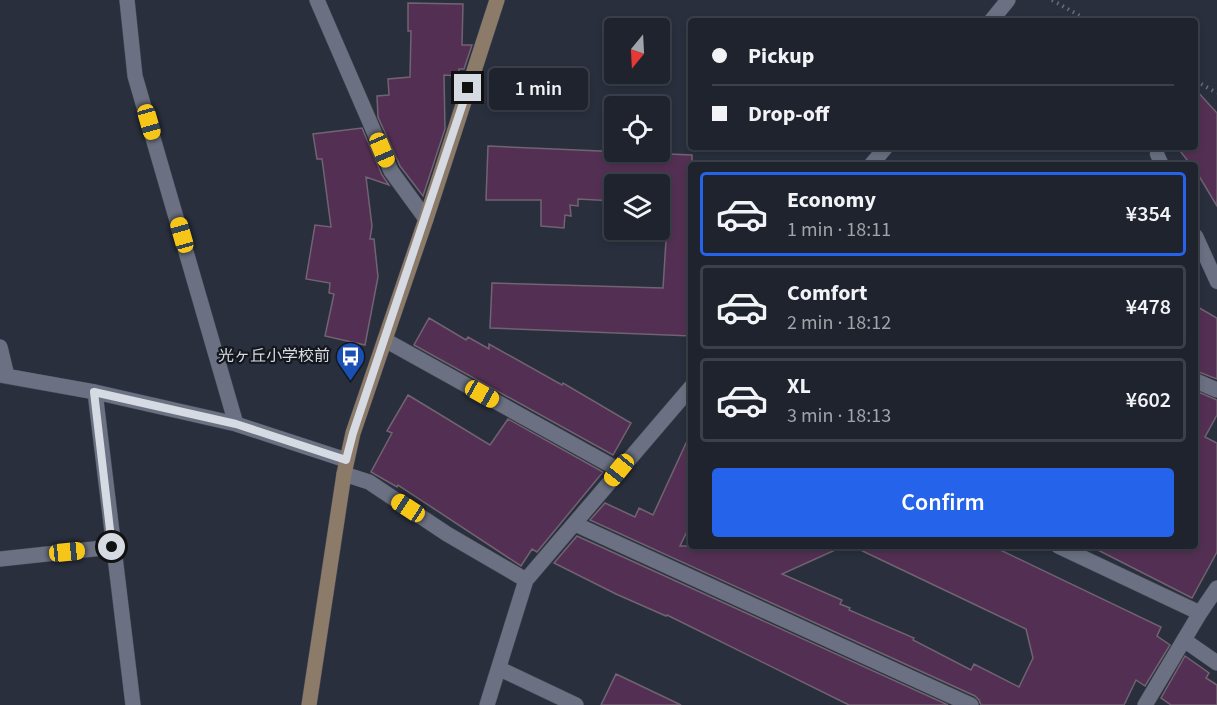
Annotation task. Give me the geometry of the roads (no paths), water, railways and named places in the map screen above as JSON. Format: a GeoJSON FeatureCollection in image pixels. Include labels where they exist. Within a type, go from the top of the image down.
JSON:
{"type":"FeatureCollection","features":[{"type":"Feature","properties":{"kind":"street"},"geometry":{"type":"LineString","coordinates":[[127,0],[135,76],[236,424]]}},
{"type":"Feature","properties":{"kind":"street"},"geometry":{"type":"LineString","coordinates":[[317,0],[391,171],[426,219]]}},
{"type":"Feature","properties":{"kind":"street"},"geometry":{"type":"LineString","coordinates":[[309,705],[345,467],[353,433],[497,0]]}},
{"type":"Feature","properties":{"kind":"street"},"geometry":{"type":"LineString","coordinates":[[993,18],[1008,0]]}},
{"type":"Feature","properties":{"kind":"street"},"geometry":{"type":"LineString","coordinates":[[874,162],[884,150]]}},
{"type":"Feature","properties":{"kind":"street"},"geometry":{"type":"LineString","coordinates":[[385,340],[619,470]]}},
{"type":"Feature","properties":{"kind":"street"},"geometry":{"type":"LineString","coordinates":[[0,347],[3,376],[94,392],[236,424],[345,467],[447,534],[526,580]]}},
{"type":"Feature","properties":{"kind":"street"},"geometry":{"type":"LineString","coordinates":[[1198,382],[1217,390]]}},
{"type":"Feature","properties":{"kind":"street"},"geometry":{"type":"LineString","coordinates":[[486,705],[500,669],[526,580],[688,391]]}},
{"type":"Feature","properties":{"kind":"street"},"geometry":{"type":"LineString","coordinates":[[94,392],[133,705]]}},
{"type":"Feature","properties":{"kind":"street"},"geometry":{"type":"LineString","coordinates":[[575,524],[972,705]]}},
{"type":"Feature","properties":{"kind":"street"},"geometry":{"type":"LineString","coordinates":[[0,559],[112,547]]}},
{"type":"Feature","properties":{"kind":"street"},"geometry":{"type":"LineString","coordinates":[[1066,549],[1200,613]]}},
{"type":"Feature","properties":{"kind":"street"},"geometry":{"type":"LineString","coordinates":[[1145,705],[1217,588]]}},
{"type":"Feature","properties":{"kind":"street"},"geometry":{"type":"LineString","coordinates":[[1184,640],[1217,663]]}},
{"type":"Feature","properties":{"kind":"street"},"geometry":{"type":"LineString","coordinates":[[500,669],[576,705]]}},
{"type":"Feature","properties":{"kind":"lane"},"geometry":{"type":"LineString","coordinates":[[1198,240],[1217,282]]}},
{"type":"Feature","properties":{"kind":"place","name":"光ヶ丘小学校前"},"geometry":{"type":"Point","coordinates":[351,382]}}]}
